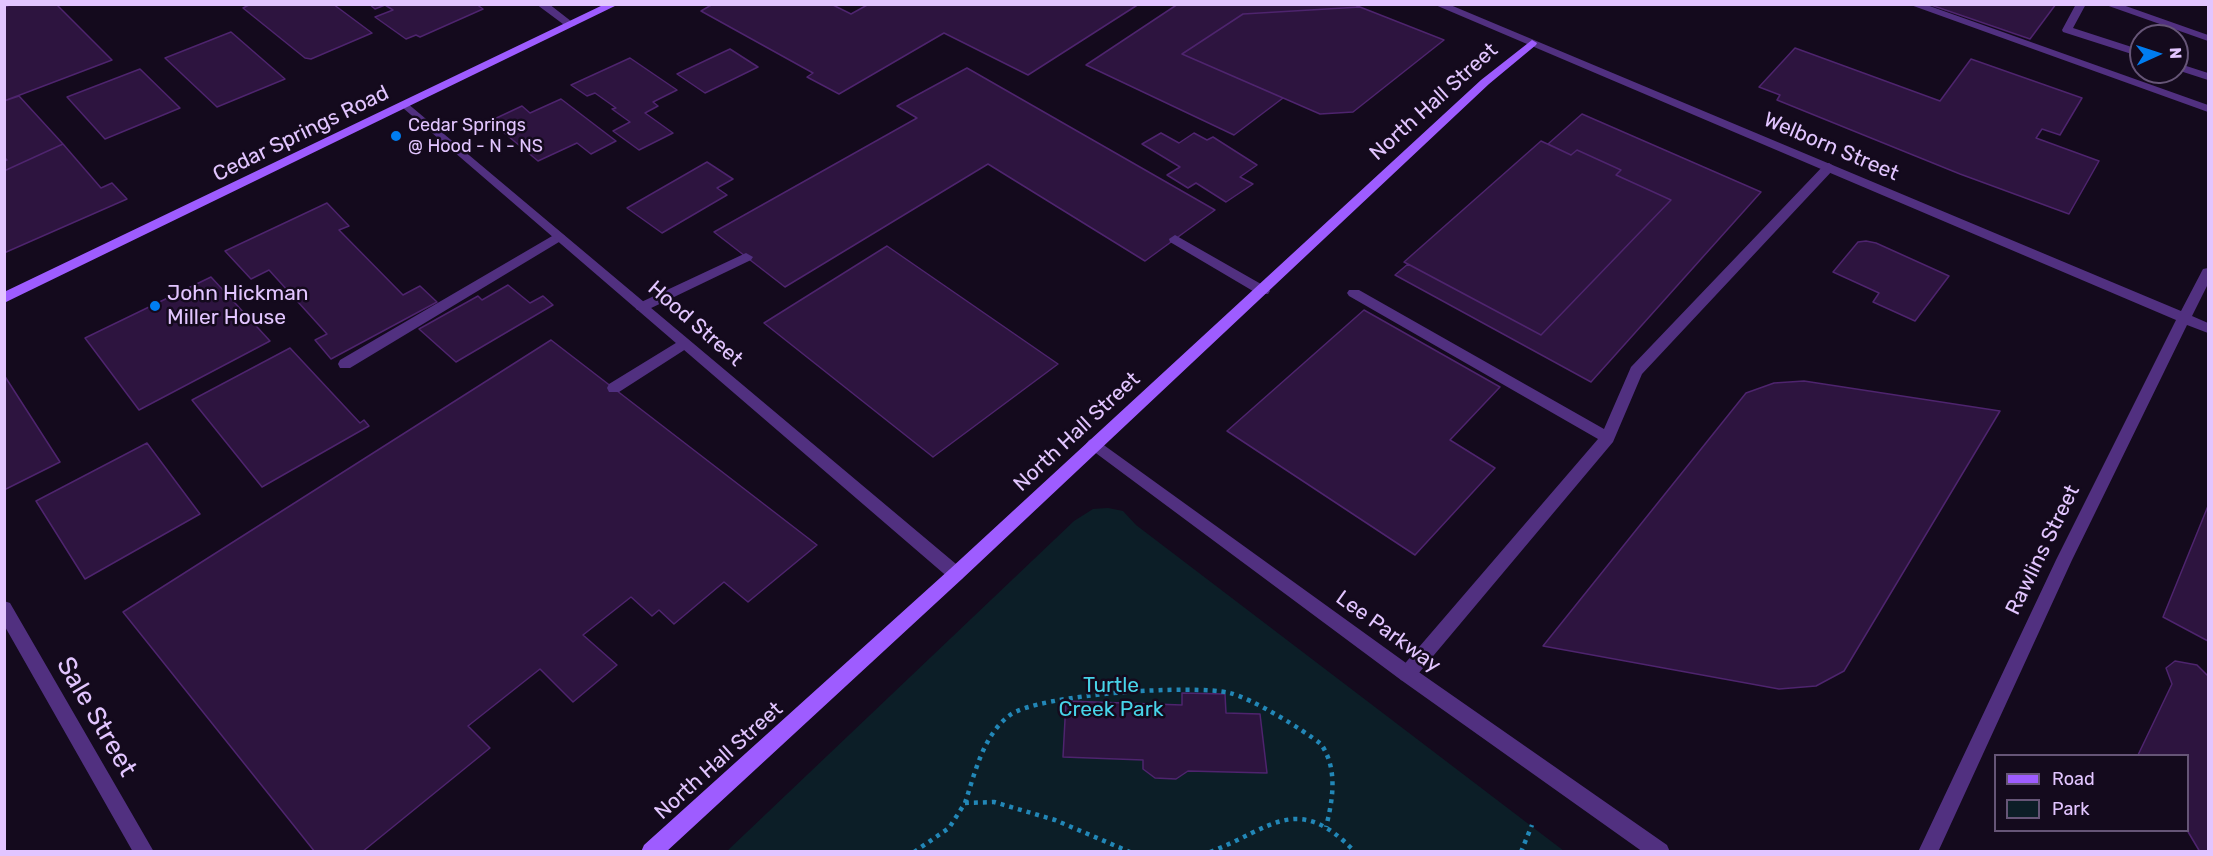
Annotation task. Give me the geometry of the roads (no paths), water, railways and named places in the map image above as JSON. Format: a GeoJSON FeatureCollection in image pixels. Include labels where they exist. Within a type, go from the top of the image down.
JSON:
{"type":"FeatureCollection","features":[{"type":"Feature","properties":{"kind":"street"},"geometry":{"type":"LineString","coordinates":[[541,4],[571,25]]}},
{"type":"Feature","properties":{"kind":"street","name":"Cedar Springs Road"},"geometry":{"type":"LineString","coordinates":[[4,298],[407,106],[614,4]]}},
{"type":"Feature","properties":{"kind":"street","name":"Welborn Street"},"geometry":{"type":"LineString","coordinates":[[1438,4],[1454,7],[1532,43],[2208,328]]}},
{"type":"Feature","properties":{"kind":"street"},"geometry":{"type":"LineString","coordinates":[[1912,4],[2208,109]]}},
{"type":"Feature","properties":{"kind":"street"},"geometry":{"type":"LineString","coordinates":[[2081,4],[2067,30],[2129,50]]}},
{"type":"Feature","properties":{"kind":"street"},"geometry":{"type":"LineString","coordinates":[[2108,4],[2208,39]]}},
{"type":"Feature","properties":{"kind":"street","name":"North Hall Street"},"geometry":{"type":"LineString","coordinates":[[651,852],[1263,291],[1485,82],[1532,43]]}},
{"type":"Feature","properties":{"kind":"street"},"geometry":{"type":"LineString","coordinates":[[2189,70],[2208,77]]}},
{"type":"Feature","properties":{"kind":"street","name":"Hood Street"},"geometry":{"type":"LineString","coordinates":[[407,106],[956,574]]}},
{"type":"Feature","properties":{"kind":"street"},"geometry":{"type":"LineString","coordinates":[[1407,675],[1608,438],[1636,371],[1829,167]]}},
{"type":"Feature","properties":{"kind":"street"},"geometry":{"type":"LineString","coordinates":[[345,364],[559,236]]}},
{"type":"Feature","properties":{"kind":"street"},"geometry":{"type":"LineString","coordinates":[[1175,239],[1263,291]]}},
{"type":"Feature","properties":{"kind":"street"},"geometry":{"type":"LineString","coordinates":[[642,307],[746,257]]}},
{"type":"Feature","properties":{"kind":"street","name":"Rawlins Street"},"geometry":{"type":"LineString","coordinates":[[1928,852],[2053,579],[2208,272]]}},
{"type":"Feature","properties":{"kind":"street"},"geometry":{"type":"LineString","coordinates":[[1354,293],[1608,438]]}},
{"type":"Feature","properties":{"kind":"street"},"geometry":{"type":"LineString","coordinates":[[614,388],[684,343]]}},
{"type":"Feature","properties":{"kind":"street","name":"Lee Parkway"},"geometry":{"type":"LineString","coordinates":[[1094,444],[1407,675],[1660,852]]}},
{"type":"Feature","properties":{"kind":"street","name":"Sale Street"},"geometry":{"type":"LineString","coordinates":[[4,608],[144,852]]}},
{"type":"Feature","properties":{"kind":"place","name":"Cedar Springs @ Hood - N - NS"},"geometry":{"type":"Point","coordinates":[396,136]}},
{"type":"Feature","properties":{"kind":"place","name":"John Hickman Miller House"},"geometry":{"type":"Point","coordinates":[155,306]}},
{"type":"Feature","properties":{"kind":"park label","name":"Turtle Creek Park"},"geometry":{"type":"Point","coordinates":[1111,698]}}]}
